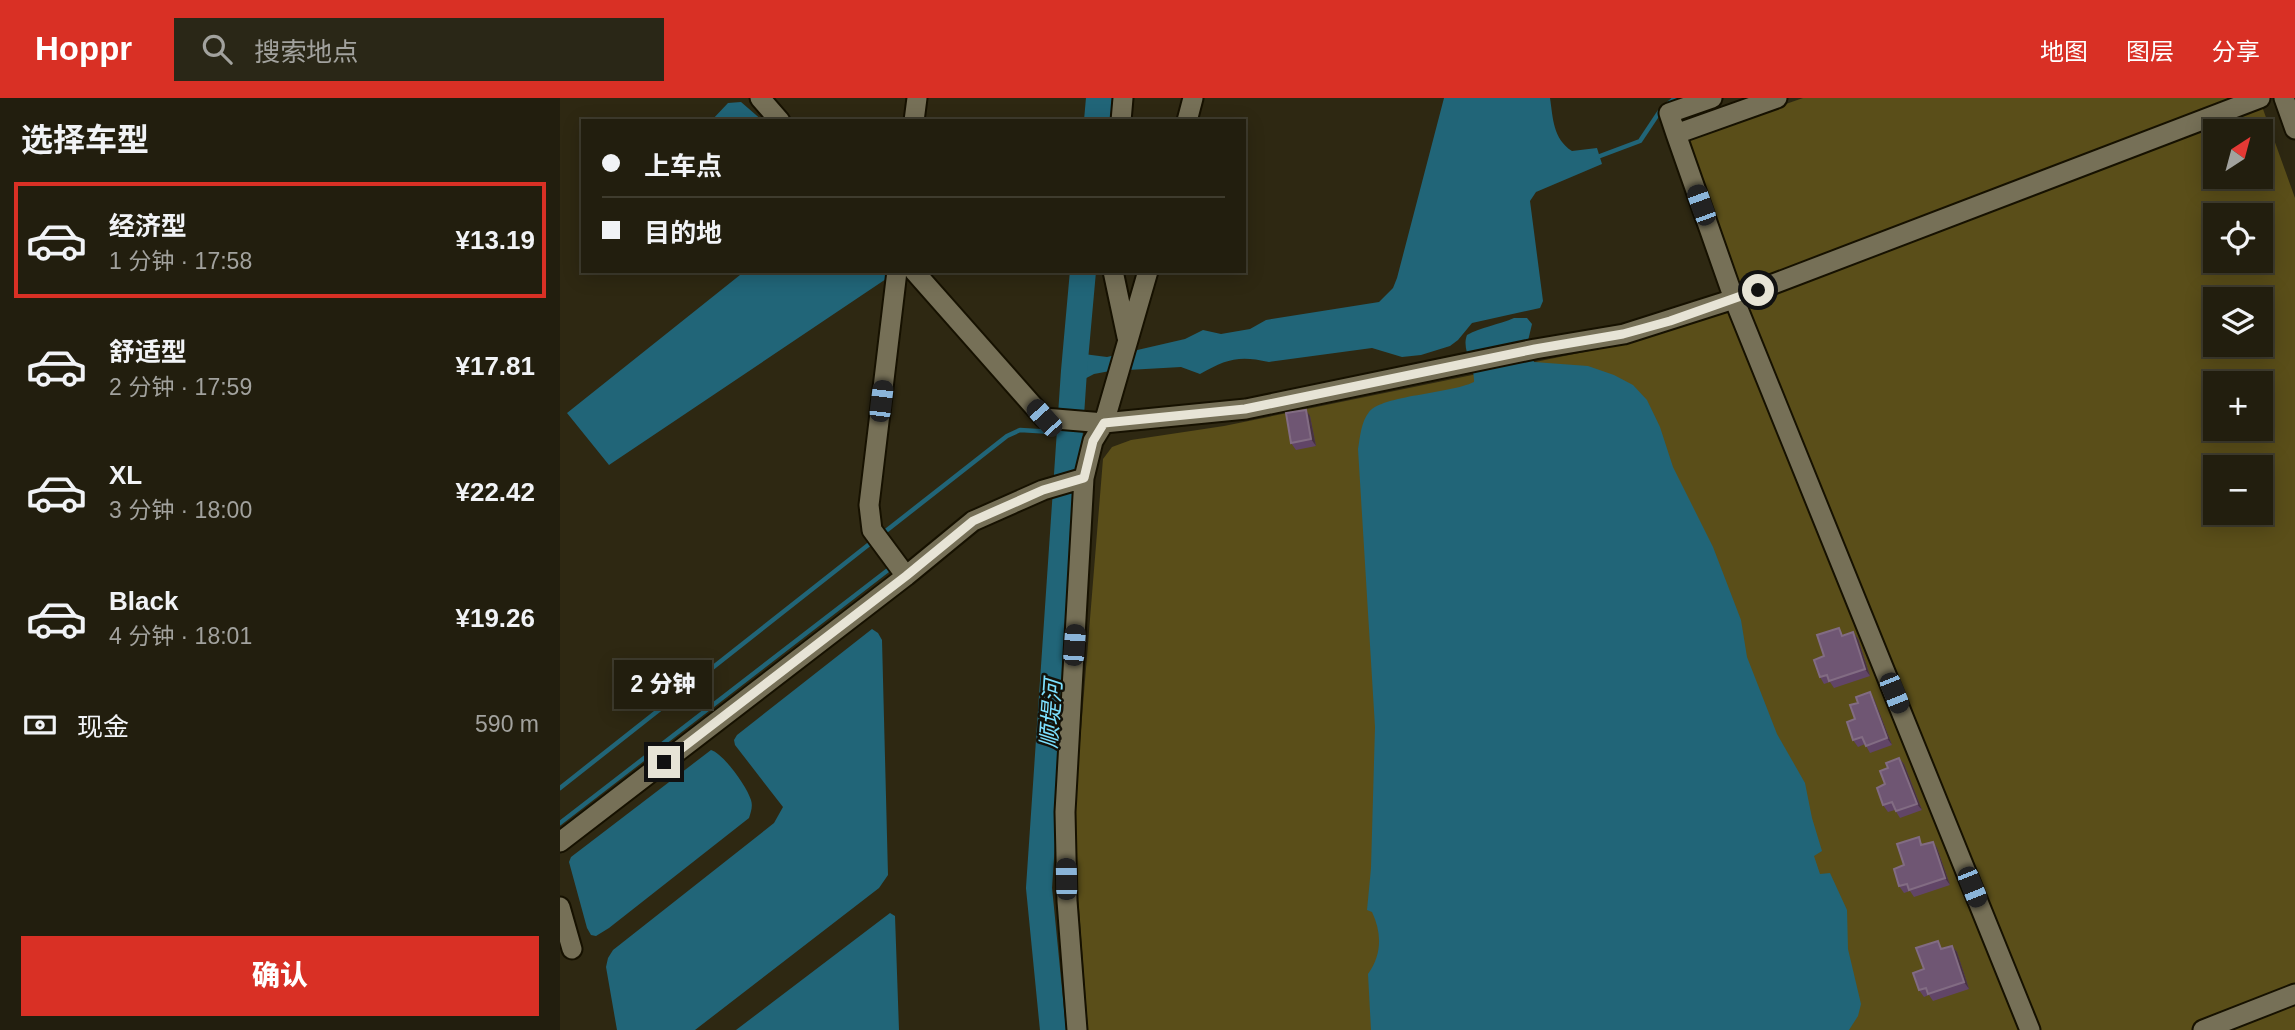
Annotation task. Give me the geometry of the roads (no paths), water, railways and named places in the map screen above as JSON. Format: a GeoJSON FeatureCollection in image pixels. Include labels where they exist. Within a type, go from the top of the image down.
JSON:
{"type":"FeatureCollection","features":[{"type":"Feature","properties":{"kind":"street"},"geometry":{"type":"LineString","coordinates":[[760,98],[778,119]]}},
{"type":"Feature","properties":{"kind":"street"},"geometry":{"type":"LineString","coordinates":[[914,119],[917,98]]}},
{"type":"Feature","properties":{"kind":"street"},"geometry":{"type":"LineString","coordinates":[[1121,119],[1123,98]]}},
{"type":"Feature","properties":{"kind":"street"},"geometry":{"type":"LineString","coordinates":[[1188,119],[1193,98]]}},
{"type":"Feature","properties":{"kind":"street"},"geometry":{"type":"LineString","coordinates":[[1712,98],[1670,114],[1676,134],[1734,299],[2030,1030]]}},
{"type":"Feature","properties":{"kind":"street"},"geometry":{"type":"LineString","coordinates":[[916,273],[1044,418],[1097,423],[1245,409],[1535,349],[1623,334],[1734,299],[2260,98]]}},
{"type":"Feature","properties":{"kind":"street"},"geometry":{"type":"LineString","coordinates":[[2284,98],[2295,130]]}},
{"type":"Feature","properties":{"kind":"street"},"geometry":{"type":"LineString","coordinates":[[1676,134],[1765,100]]}},
{"type":"Feature","properties":{"kind":"street"},"geometry":{"type":"LineString","coordinates":[[897,273],[869,505],[870,521],[876,536],[906,576]]}},
{"type":"Feature","properties":{"kind":"street"},"geometry":{"type":"LineString","coordinates":[[1114,273],[1128,342]]}},
{"type":"Feature","properties":{"kind":"street"},"geometry":{"type":"LineString","coordinates":[[1077,1030],[1067,901],[1065,812],[1084,478],[1097,423],[1128,342],[1147,273]]}},
{"type":"Feature","properties":{"kind":"street"},"geometry":{"type":"LineString","coordinates":[[560,842],[906,576],[973,521],[1043,490],[1084,478]]}},
{"type":"Feature","properties":{"kind":"street"},"geometry":{"type":"LineString","coordinates":[[560,907],[572,949]]}},
{"type":"Feature","properties":{"kind":"street"},"geometry":{"type":"LineString","coordinates":[[2203,1030],[2295,994]]}},
{"type":"Feature","properties":{"kind":"water"},"geometry":{"type":"Polygon","coordinates":[[[1444,98],[1550,98],[1557,134],[1566,146],[1572,151],[1597,148],[1602,164],[1536,192],[1530,201],[1543,301],[1540,308],[1472,323],[1450,346],[1421,355],[1402,357],[1372,348],[1269,362],[1241,359],[1225,362],[1200,374],[1181,367],[1110,371],[1094,374],[1073,385],[1076,353],[1107,357],[1185,339],[1203,330],[1221,334],[1250,329],[1266,320],[1379,302],[1393,288],[1397,278],[1444,98]]]}},
{"type":"Feature","properties":{"kind":"water"},"geometry":{"type":"Polygon","coordinates":[[[741,102],[761,119],[713,119],[728,103],[741,102]]]}},
{"type":"Feature","properties":{"kind":"water"},"geometry":{"type":"Polygon","coordinates":[[[742,273],[884,273],[886,279],[609,465],[567,413],[742,273]]]}},
{"type":"Feature","properties":{"kind":"water"},"geometry":{"type":"Polygon","coordinates":[[[1514,318],[1527,318],[1532,324],[1527,345],[1534,362],[1588,366],[1614,375],[1633,385],[1647,400],[1660,427],[1673,467],[1713,547],[1741,620],[1747,657],[1777,734],[1805,783],[1822,851],[1814,856],[1820,874],[1830,873],[1847,910],[1848,949],[1861,1004],[1858,1016],[1849,1030],[1371,1030],[1368,974],[1376,959],[1379,936],[1372,912],[1367,910],[1371,868],[1375,727],[1358,449],[1360,435],[1366,416],[1377,406],[1474,382],[1466,346],[1467,335],[1514,318]]]}},
{"type":"Feature","properties":{"kind":"water"},"geometry":{"type":"Polygon","coordinates":[[[872,629],[882,640],[888,875],[879,888],[695,1030],[617,1030],[606,967],[613,950],[774,823],[783,807],[735,745],[737,735],[872,629]]]}},
{"type":"Feature","properties":{"kind":"water"},"geometry":{"type":"Polygon","coordinates":[[[711,750],[728,764],[749,794],[752,809],[749,818],[609,928],[596,936],[591,935],[569,862],[571,857],[711,750]]]}},
{"type":"Feature","properties":{"kind":"water"},"geometry":{"type":"Polygon","coordinates":[[[890,913],[895,916],[899,1030],[736,1030],[890,913]]]}},
{"type":"Feature","properties":{"kind":"waterway","name":"顺堤河"},"geometry":{"type":"LineString","coordinates":[[1097,119],[1099,98]]}},
{"type":"Feature","properties":{"kind":"waterway"},"geometry":{"type":"LineString","coordinates":[[1600,156],[1640,141],[1660,111],[1675,98]]}},
{"type":"Feature","properties":{"kind":"waterway","name":"顺堤河"},"geometry":{"type":"LineString","coordinates":[[1053,1030],[1039,888],[1083,273]]}},
{"type":"Feature","properties":{"kind":"waterway"},"geometry":{"type":"LineString","coordinates":[[882,534],[1007,436],[1020,430],[1070,433]]}},
{"type":"Feature","properties":{"kind":"waterway"},"geometry":{"type":"LineString","coordinates":[[560,788],[872,542]]}},
{"type":"Feature","properties":{"kind":"waterway"},"geometry":{"type":"LineString","coordinates":[[560,823],[888,570]]}}]}
